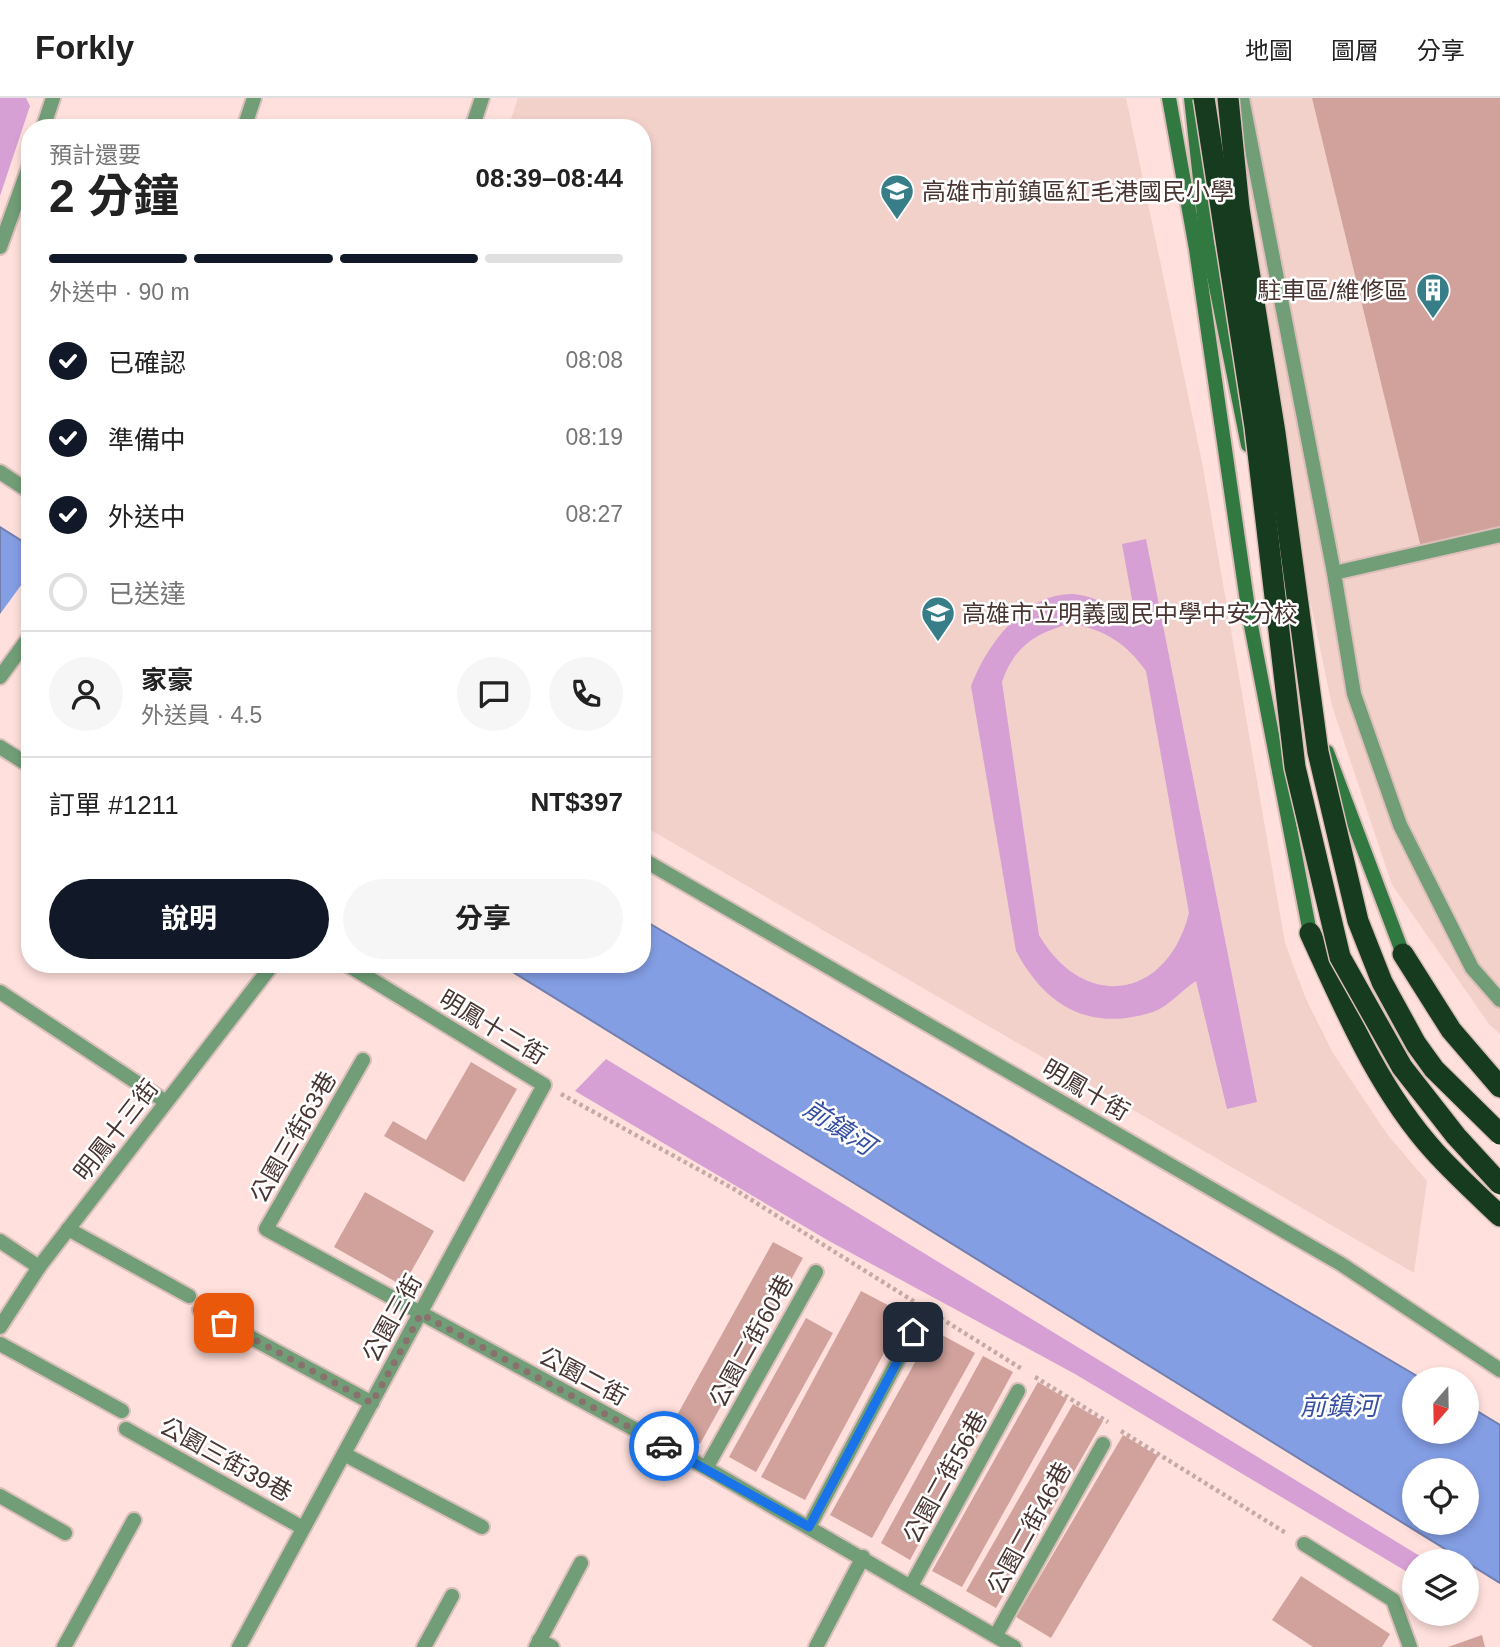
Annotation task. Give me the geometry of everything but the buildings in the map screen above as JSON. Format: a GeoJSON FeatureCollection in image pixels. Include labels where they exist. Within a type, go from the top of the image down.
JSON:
{"type":"FeatureCollection","features":[{"type":"Feature","properties":{"kind":"highway"},"geometry":{"type":"LineString","coordinates":[[1203,98],[1255,428],[1295,767],[1340,957],[1402,1068],[1456,1136],[1500,1184]]}},
{"type":"Feature","properties":{"kind":"highway"},"geometry":{"type":"LineString","coordinates":[[1228,98],[1239,208],[1275,433],[1318,752],[1358,921],[1382,982],[1416,1044],[1434,1069],[1500,1134]]}},
{"type":"Feature","properties":{"kind":"highway"},"geometry":{"type":"LineString","coordinates":[[1310,933],[1361,1044],[1393,1096],[1434,1151],[1500,1216]]}},
{"type":"Feature","properties":{"kind":"highway"},"geometry":{"type":"LineString","coordinates":[[1403,954],[1451,1030],[1500,1087]]}},
{"type":"Feature","properties":{"kind":"street"},"geometry":{"type":"LineString","coordinates":[[46,119],[53,98]]}},
{"type":"Feature","properties":{"kind":"street"},"geometry":{"type":"LineString","coordinates":[[247,119],[254,98]]}},
{"type":"Feature","properties":{"kind":"street"},"geometry":{"type":"LineString","coordinates":[[475,119],[482,98]]}},
{"type":"Feature","properties":{"kind":"street"},"geometry":{"type":"LineString","coordinates":[[1169,98],[1196,249],[1249,615],[1310,933]]}},
{"type":"Feature","properties":{"kind":"street"},"geometry":{"type":"LineString","coordinates":[[1191,98],[1207,242],[1253,469],[1305,694],[1403,954]]}},
{"type":"Feature","properties":{"kind":"street"},"geometry":{"type":"LineString","coordinates":[[1242,98],[1334,573],[1354,694],[1400,825],[1472,968],[1500,1000]]}},
{"type":"Feature","properties":{"kind":"street"},"geometry":{"type":"LineString","coordinates":[[0,247],[21,189]]}},
{"type":"Feature","properties":{"kind":"street"},"geometry":{"type":"LineString","coordinates":[[0,472],[21,486]]}},
{"type":"Feature","properties":{"kind":"street"},"geometry":{"type":"LineString","coordinates":[[1334,573],[1500,535]]}},
{"type":"Feature","properties":{"kind":"street"},"geometry":{"type":"LineString","coordinates":[[0,677],[21,648]]}},
{"type":"Feature","properties":{"kind":"street"},"geometry":{"type":"LineString","coordinates":[[0,747],[21,760]]}},
{"type":"Feature","properties":{"kind":"street","name":"明鳳十街"},"geometry":{"type":"LineString","coordinates":[[651,864],[1341,1264],[1500,1370]]}},
{"type":"Feature","properties":{"kind":"street","name":"明鳳十三街"},"geometry":{"type":"LineString","coordinates":[[0,1327],[39,1267],[266,973]]}},
{"type":"Feature","properties":{"kind":"street","name":"明鳳十二街"},"geometry":{"type":"LineString","coordinates":[[361,973],[544,1085]]}},
{"type":"Feature","properties":{"kind":"street"},"geometry":{"type":"LineString","coordinates":[[0,992],[166,1102]]}},
{"type":"Feature","properties":{"kind":"street","name":"公園三街63巷"},"geometry":{"type":"LineString","coordinates":[[363,1060],[266,1229],[421,1314]]}},
{"type":"Feature","properties":{"kind":"street","name":"公園三街"},"geometry":{"type":"LineString","coordinates":[[239,1647],[544,1085]]}},
{"type":"Feature","properties":{"kind":"street"},"geometry":{"type":"LineString","coordinates":[[68,1229],[189,1296]]}},
{"type":"Feature","properties":{"kind":"street"},"geometry":{"type":"LineString","coordinates":[[0,1241],[39,1267]]}},
{"type":"Feature","properties":{"kind":"street","name":"公園二街60巷"},"geometry":{"type":"LineString","coordinates":[[706,1468],[816,1272]]}},
{"type":"Feature","properties":{"kind":"street"},"geometry":{"type":"LineString","coordinates":[[200,1310],[372,1403]]}},
{"type":"Feature","properties":{"kind":"street","name":"公園二街"},"geometry":{"type":"LineString","coordinates":[[421,1314],[706,1468],[1014,1647]]}},
{"type":"Feature","properties":{"kind":"street"},"geometry":{"type":"LineString","coordinates":[[809,1527],[913,1332]]}},
{"type":"Feature","properties":{"kind":"street"},"geometry":{"type":"LineString","coordinates":[[0,1344],[122,1411]]}},
{"type":"Feature","properties":{"kind":"street","name":"公園二街56巷"},"geometry":{"type":"LineString","coordinates":[[911,1586],[1018,1391]]}},
{"type":"Feature","properties":{"kind":"street","name":"公園三街39巷"},"geometry":{"type":"LineString","coordinates":[[126,1429],[303,1528]]}},
{"type":"Feature","properties":{"kind":"street","name":"公園二街46巷"},"geometry":{"type":"LineString","coordinates":[[996,1635],[1103,1444]]}},
{"type":"Feature","properties":{"kind":"street"},"geometry":{"type":"LineString","coordinates":[[344,1454],[482,1527]]}},
{"type":"Feature","properties":{"kind":"street"},"geometry":{"type":"LineString","coordinates":[[0,1496],[65,1533]]}},
{"type":"Feature","properties":{"kind":"street"},"geometry":{"type":"LineString","coordinates":[[64,1647],[134,1520]]}},
{"type":"Feature","properties":{"kind":"street"},"geometry":{"type":"LineString","coordinates":[[1304,1544],[1393,1600],[1410,1647]]}},
{"type":"Feature","properties":{"kind":"street"},"geometry":{"type":"LineString","coordinates":[[816,1647],[863,1557]]}},
{"type":"Feature","properties":{"kind":"street"},"geometry":{"type":"LineString","coordinates":[[542,1645],[581,1563]]}},
{"type":"Feature","properties":{"kind":"street"},"geometry":{"type":"LineString","coordinates":[[424,1647],[452,1596]]}},
{"type":"Feature","properties":{"kind":"path"},"geometry":{"type":"LineString","coordinates":[[544,1085],[734,1189],[1304,1544]]}},
{"type":"Feature","properties":{"kind":"shaded area"},"geometry":{"type":"Polygon","coordinates":[[[0,98],[26,98],[30,106],[26,119],[21,119],[21,133],[0,196],[0,98]]]}},
{"type":"Feature","properties":{"kind":"shaded area","name":"高雄市立明義國民中學中安分校"},"geometry":{"type":"Polygon","coordinates":[[[518,98],[1126,98],[1202,462],[1285,943],[1306,999],[1333,1053],[1387,1134],[1427,1181],[1414,1273],[651,830],[651,119],[511,119],[518,98]]]}},
{"type":"Feature","properties":{"kind":"shaded area"},"geometry":{"type":"Polygon","coordinates":[[[1206,98],[1500,98],[1500,1034],[1489,1024],[1392,885],[1332,706],[1206,98]]]}},
{"type":"Feature","properties":{"kind":"shaded area"},"geometry":{"type":"Polygon","coordinates":[[[1146,539],[1257,1102],[1227,1109],[1196,981],[1153,1012],[1109,1019],[1090,1016],[1072,1010],[1041,987],[1016,951],[971,686],[997,638],[1024,611],[1039,602],[1056,596],[1082,595],[1135,616],[1122,544],[1146,539]],[[1071,623],[1028,643],[1013,659],[1002,682],[1039,935],[1057,960],[1078,976],[1100,985],[1123,986],[1144,978],[1163,964],[1178,942],[1189,913],[1146,671],[1130,652],[1114,639],[1071,623]]]}},
{"type":"Feature","properties":{"kind":"shaded area"},"geometry":{"type":"Polygon","coordinates":[[[606,1059],[1408,1549],[1402,1549],[1402,1569],[1075,1374],[829,1241],[575,1091],[606,1059]]]}},
{"type":"Feature","properties":{"kind":"water"},"geometry":{"type":"Polygon","coordinates":[[[0,527],[21,540],[21,668],[0,655],[0,527]]]}},
{"type":"Feature","properties":{"kind":"water","name":"前鎮河"},"geometry":{"type":"Polygon","coordinates":[[[651,924],[1402,1367],[1402,1444],[1479,1444],[1479,1412],[1500,1425],[1500,1583],[1479,1570],[1479,1549],[1445,1549],[1422,1535],[1479,1535],[1479,1458],[1402,1458],[1402,1522],[515,973],[651,973],[651,924]]]}},
{"type":"Feature","properties":{"kind":"pier"},"geometry":{"type":"Polygon","coordinates":[[[21,585],[21,672],[0,659],[0,614],[21,585]]]}},
{"type":"Feature","properties":{"kind":"way so far"},"geometry":{"type":"LineString","coordinates":[[224,1323],[372,1403],[421,1314],[664,1446]]}},
{"type":"Feature","properties":{"kind":"place","name":"高雄市前鎮區紅毛港國民小學"},"geometry":{"type":"Point","coordinates":[897,221]}},
{"type":"Feature","properties":{"kind":"place","name":"駐車區/維修區"},"geometry":{"type":"Point","coordinates":[1433,320]}},
{"type":"Feature","properties":{"kind":"place","name":"高雄市立明義國民中學中安分校"},"geometry":{"type":"Point","coordinates":[938,643]}},
{"type":"Feature","properties":{"kind":"route"},"geometry":{"type":"LineString","coordinates":[[664,1446],[809,1527],[913,1332]]}}]}
